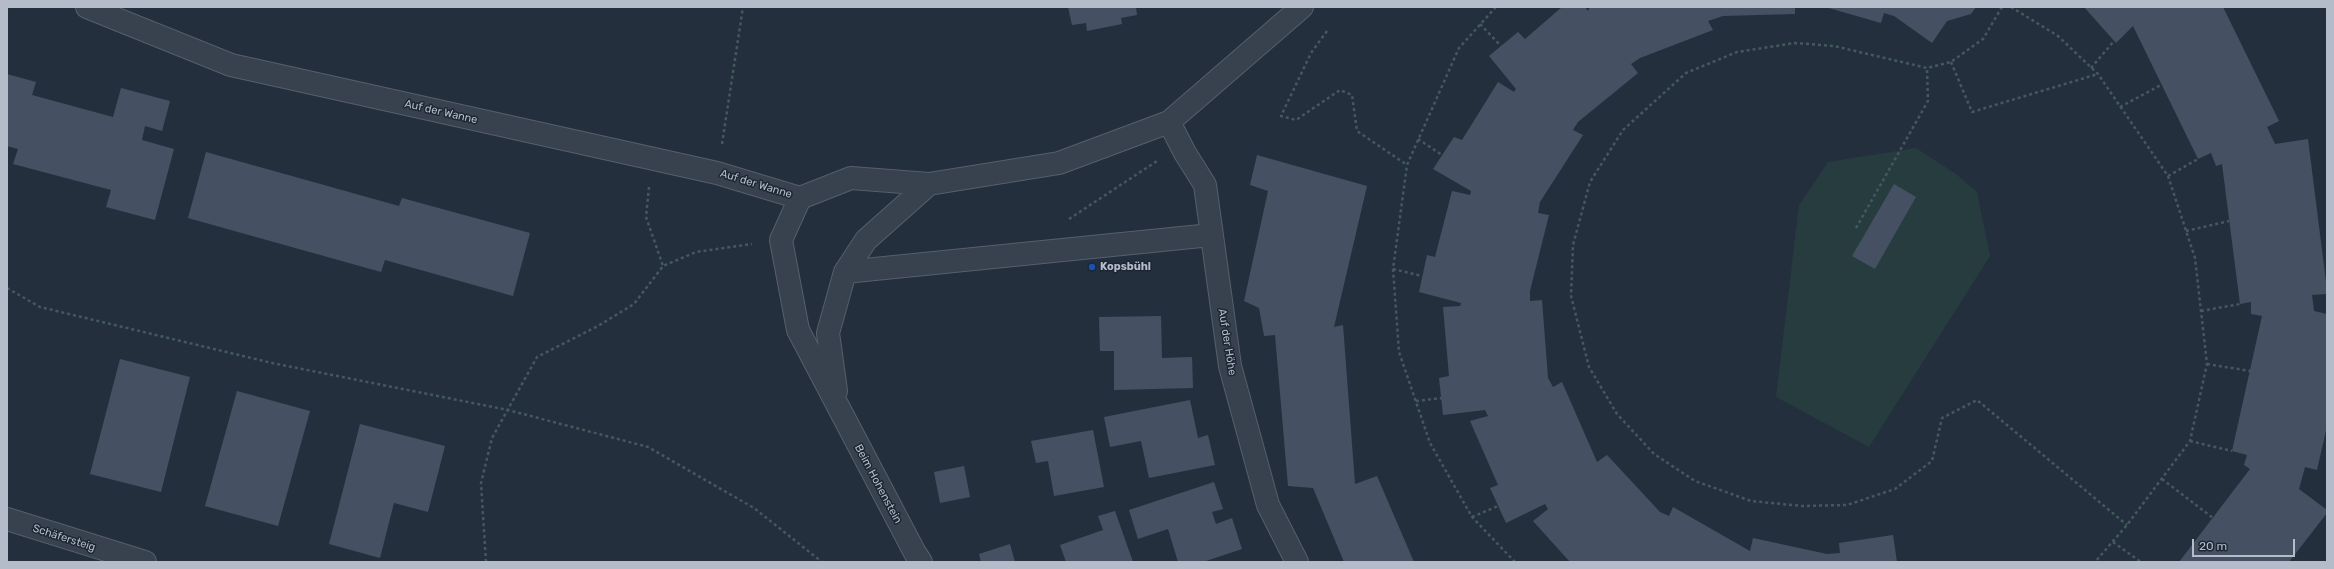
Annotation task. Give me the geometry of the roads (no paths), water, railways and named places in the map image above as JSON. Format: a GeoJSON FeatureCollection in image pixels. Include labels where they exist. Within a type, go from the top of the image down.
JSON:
{"type":"FeatureCollection","features":[{"type":"Feature","properties":{"kind":"street","name":"Auf der Wanne"},"geometry":{"type":"LineString","coordinates":[[87,7],[231,65],[717,173],[800,198]]}},
{"type":"Feature","properties":{"kind":"street"},"geometry":{"type":"LineString","coordinates":[[800,198],[851,178],[930,184],[1059,163],[1169,122],[1302,7]]}},
{"type":"Feature","properties":{"kind":"street","name":"Auf der Höhe"},"geometry":{"type":"LineString","coordinates":[[1169,122],[1184,153],[1205,185],[1230,366],[1268,505],[1297,562]]}},
{"type":"Feature","properties":{"kind":"street"},"geometry":{"type":"LineString","coordinates":[[845,272],[866,240],[930,184]]}},
{"type":"Feature","properties":{"kind":"street","name":"Beim Hohenstein"},"geometry":{"type":"LineString","coordinates":[[800,198],[780,240],[798,330],[921,562]]}},
{"type":"Feature","properties":{"kind":"street"},"geometry":{"type":"LineString","coordinates":[[845,272],[1211,235]]}},
{"type":"Feature","properties":{"kind":"street","name":"Beim Hohenstein"},"geometry":{"type":"LineString","coordinates":[[837,405],[828,333],[845,272]]}},
{"type":"Feature","properties":{"kind":"street","name":"Schäfersteig"},"geometry":{"type":"LineString","coordinates":[[7,519],[145,562]]}},
{"type":"Feature","properties":{"kind":"place","name":"Kopsbühl"},"geometry":{"type":"Point","coordinates":[1092,267]}}]}
